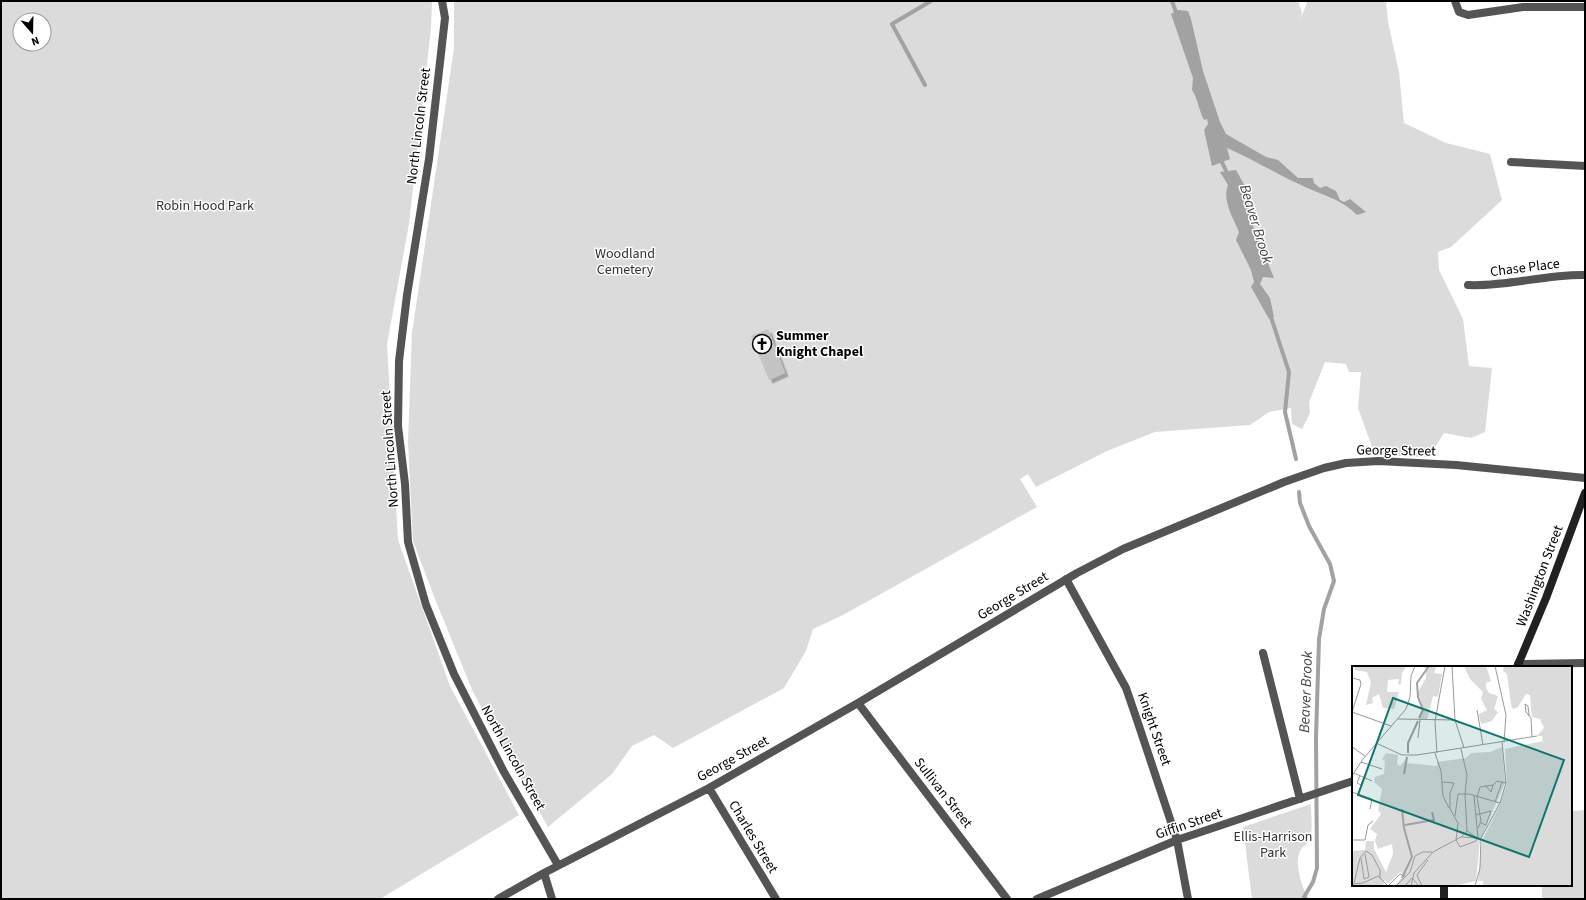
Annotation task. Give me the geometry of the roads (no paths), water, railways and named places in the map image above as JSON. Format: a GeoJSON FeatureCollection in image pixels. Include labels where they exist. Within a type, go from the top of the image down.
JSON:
{"type":"FeatureCollection","features":[{"type":"Feature","properties":{"kind":"main road","name":"Washington Street"},"geometry":{"type":"LineString","coordinates":[[1517,666],[1546,598],[1585,493]]}},
{"type":"Feature","properties":{"kind":"main road"},"geometry":{"type":"LineString","coordinates":[[1444,886],[1444,899]]}},
{"type":"Feature","properties":{"kind":"street","name":"North Lincoln Street"},"geometry":{"type":"LineString","coordinates":[[442,1],[445,18],[429,159],[407,294],[399,360],[398,426],[405,484],[408,542],[426,605],[454,674],[504,772],[558,865]]}},
{"type":"Feature","properties":{"kind":"street"},"geometry":{"type":"LineString","coordinates":[[1455,1],[1459,12],[1468,15],[1523,7],[1585,7]]}},
{"type":"Feature","properties":{"kind":"street"},"geometry":{"type":"LineString","coordinates":[[1510,162],[1585,166]]}},
{"type":"Feature","properties":{"kind":"street","name":"Chase Place"},"geometry":{"type":"LineString","coordinates":[[1468,285],[1496,285],[1562,275],[1585,275]]}},
{"type":"Feature","properties":{"kind":"street","name":"George Street"},"geometry":{"type":"LineString","coordinates":[[498,899],[558,865],[709,788],[858,703],[1066,579],[1123,549],[1284,482],[1324,468],[1346,463],[1378,461],[1448,465],[1585,478]]}},
{"type":"Feature","properties":{"kind":"street","name":"Knight Street"},"geometry":{"type":"LineString","coordinates":[[1066,579],[1126,688],[1177,840],[1188,899]]}},
{"type":"Feature","properties":{"kind":"street"},"geometry":{"type":"LineString","coordinates":[[1263,653],[1300,799]]}},
{"type":"Feature","properties":{"kind":"street"},"geometry":{"type":"LineString","coordinates":[[1517,666],[1585,663]]}},
{"type":"Feature","properties":{"kind":"street","name":"Sullivan Street"},"geometry":{"type":"LineString","coordinates":[[858,703],[1007,899]]}},
{"type":"Feature","properties":{"kind":"street","name":"Giffin Street"},"geometry":{"type":"LineString","coordinates":[[1037,899],[1177,840],[1352,781]]}},
{"type":"Feature","properties":{"kind":"street","name":"Charles Street"},"geometry":{"type":"LineString","coordinates":[[709,788],[776,899]]}},
{"type":"Feature","properties":{"kind":"street"},"geometry":{"type":"LineString","coordinates":[[544,873],[552,899]]}},
{"type":"Feature","properties":{"kind":"waterway"},"geometry":{"type":"LineString","coordinates":[[925,85],[892,24],[931,1]]}},
{"type":"Feature","properties":{"kind":"waterway","name":"Beaver Brook"},"geometry":{"type":"LineString","coordinates":[[1172,1],[1177,15]]}},
{"type":"Feature","properties":{"kind":"waterway","name":"Beaver Brook"},"geometry":{"type":"LineString","coordinates":[[1220,158],[1228,175]]}},
{"type":"Feature","properties":{"kind":"waterway","name":"Beaver Brook"},"geometry":{"type":"LineString","coordinates":[[1270,314],[1289,372],[1285,412],[1296,459]]}},
{"type":"Feature","properties":{"kind":"waterway","name":"Beaver Brook"},"geometry":{"type":"LineString","coordinates":[[1299,492],[1300,503],[1309,526],[1330,564],[1334,581],[1324,609],[1319,639],[1316,737],[1317,868],[1313,882],[1304,897],[1306,899]]}},
{"type":"Feature","properties":{"kind":"place","name":"Summer Knight Chapel"},"geometry":{"type":"Point","coordinates":[762,344]}},
{"type":"Feature","properties":{"kind":"park label","name":"Robin Hood Park"},"geometry":{"type":"Point","coordinates":[205,206]}},
{"type":"Feature","properties":{"kind":"park label","name":"Woodland Cemetery"},"geometry":{"type":"Point","coordinates":[625,262]}},
{"type":"Feature","properties":{"kind":"park label","name":"Ellis-Harrison Park"},"geometry":{"type":"Point","coordinates":[1273,846]}}]}
